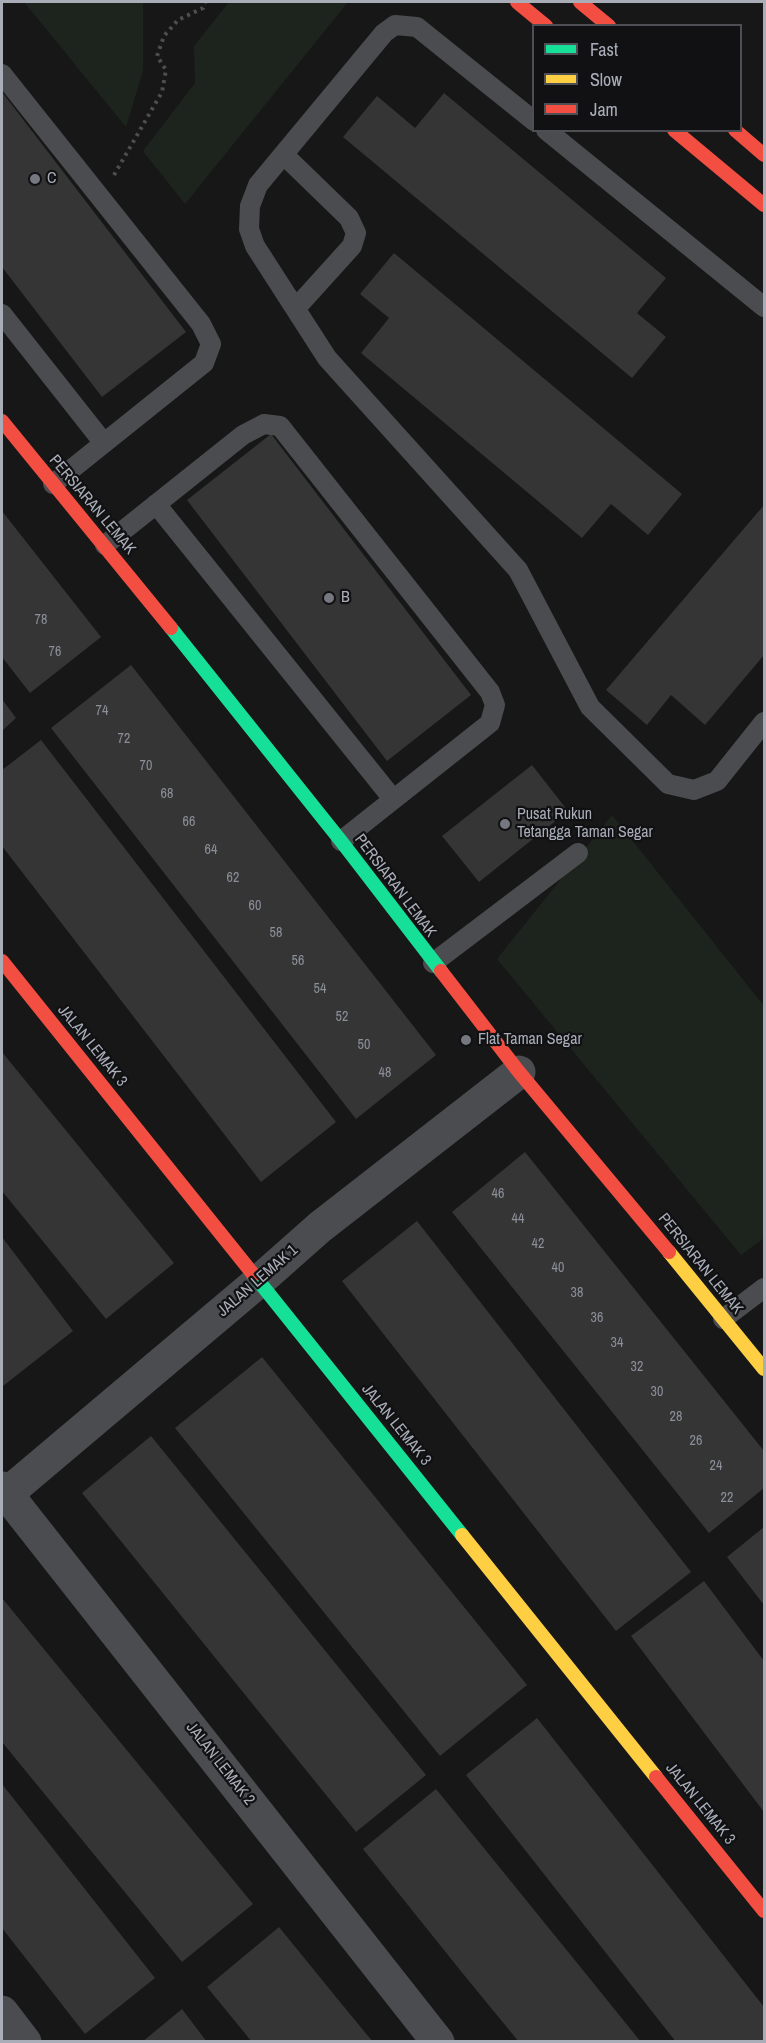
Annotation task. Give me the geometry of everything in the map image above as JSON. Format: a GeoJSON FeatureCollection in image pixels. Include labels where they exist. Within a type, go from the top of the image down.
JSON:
{"type":"FeatureCollection","features":[{"type":"Feature","properties":{"kind":"street"},"geometry":{"type":"LineString","coordinates":[[517,2],[544,24]]}},
{"type":"Feature","properties":{"kind":"street"},"geometry":{"type":"LineString","coordinates":[[580,2],[607,24]]}},
{"type":"Feature","properties":{"kind":"street"},"geometry":{"type":"LineString","coordinates":[[676,132],[765,206]]}},
{"type":"Feature","properties":{"kind":"street"},"geometry":{"type":"LineString","coordinates":[[737,132],[765,155]]}},
{"type":"Feature","properties":{"kind":"street","name":"PERSIARAN LEMAK"},"geometry":{"type":"LineString","coordinates":[[2,421],[105,545],[341,841],[519,1072],[765,1369]]}},
{"type":"Feature","properties":{"kind":"street","name":"JALAN LEMAK 3"},"geometry":{"type":"LineString","coordinates":[[2,961],[765,1911]]}},
{"type":"Feature","properties":{"kind":"street","name":"JALAN LEMAK 1"},"geometry":{"type":"LineString","coordinates":[[3,1493],[259,1281],[320,1227],[519,1072]]}},
{"type":"Feature","properties":{"kind":"street","name":"JALAN LEMAK 2"},"geometry":{"type":"LineString","coordinates":[[3,1493],[438,2042]]}},
{"type":"Feature","properties":{"kind":"street"},"geometry":{"type":"LineString","coordinates":[[2,2012],[25,2042]]}},
{"type":"Feature","properties":{"kind":"lane"},"geometry":{"type":"LineString","coordinates":[[532,119],[417,27],[395,25],[384,33],[258,185],[250,206],[249,229],[255,246],[327,358],[518,570],[590,707],[668,784],[694,790],[717,781],[765,722]]}},
{"type":"Feature","properties":{"kind":"lane"},"geometry":{"type":"LineString","coordinates":[[2,74],[201,324],[211,344],[204,363],[53,484]]}},
{"type":"Feature","properties":{"kind":"lane"},"geometry":{"type":"LineString","coordinates":[[549,132],[763,302]]}},
{"type":"Feature","properties":{"kind":"lane"},"geometry":{"type":"LineString","coordinates":[[284,155],[349,218],[356,233],[352,246],[296,308]]}},
{"type":"Feature","properties":{"kind":"lane"},"geometry":{"type":"LineString","coordinates":[[2,314],[103,442]]}},
{"type":"Feature","properties":{"kind":"lane"},"geometry":{"type":"LineString","coordinates":[[105,545],[243,435],[264,424],[280,426],[490,692],[495,705],[490,723],[341,841]]}},
{"type":"Feature","properties":{"kind":"lane"},"geometry":{"type":"LineString","coordinates":[[156,504],[393,799]]}},
{"type":"Feature","properties":{"kind":"lane"},"geometry":{"type":"LineString","coordinates":[[433,963],[578,853]]}},
{"type":"Feature","properties":{"kind":"lane"},"geometry":{"type":"LineString","coordinates":[[723,1318],[765,1288]]}},
{"type":"Feature","properties":{"kind":"path"},"geometry":{"type":"LineString","coordinates":[[101,199],[162,92],[166,70],[158,56],[164,36],[178,20],[203,8],[205,2]]}},
{"type":"Feature","properties":{"kind":"shaded area"},"geometry":{"type":"Polygon","coordinates":[[[24,2],[143,2],[143,71],[126,127],[24,2]]]}},
{"type":"Feature","properties":{"kind":"shaded area"},"geometry":{"type":"Polygon","coordinates":[[[229,2],[348,2],[185,204],[143,151],[195,83],[194,46],[229,2]]]}},
{"type":"Feature","properties":{"kind":"shaded area"},"geometry":{"type":"Polygon","coordinates":[[[612,815],[764,1006],[764,1238],[741,1255],[497,959],[612,815]]]}},
{"type":"Feature","properties":{"kind":"building","name":"C"},"geometry":{"type":"Polygon","coordinates":[[[2,92],[186,332],[102,397],[2,267],[2,92]]]}},
{"type":"Feature","properties":{"kind":"building"},"geometry":{"type":"Polygon","coordinates":[[[444,93],[666,278],[637,313],[666,337],[632,378],[343,137],[377,96],[415,128],[444,93]]]}},
{"type":"Feature","properties":{"kind":"building"},"geometry":{"type":"Polygon","coordinates":[[[394,253],[682,494],[648,535],[611,504],[582,538],[361,353],[389,318],[360,294],[394,253]]]}},
{"type":"Feature","properties":{"kind":"building","name":"B"},"geometry":{"type":"Polygon","coordinates":[[[271,434],[471,695],[387,761],[187,500],[271,434]]]}},
{"type":"Feature","properties":{"kind":"building"},"geometry":{"type":"Polygon","coordinates":[[[764,505],[764,655],[705,725],[671,695],[647,725],[606,690],[764,505]]]}},
{"type":"Feature","properties":{"kind":"building"},"geometry":{"type":"Polygon","coordinates":[[[2,511],[101,637],[30,693],[2,657],[2,511]]]}},
{"type":"Feature","properties":{"kind":"building"},"geometry":{"type":"Polygon","coordinates":[[[131,665],[436,1055],[356,1119],[51,728],[131,665]]]}},
{"type":"Feature","properties":{"kind":"building"},"geometry":{"type":"Polygon","coordinates":[[[2,699],[16,718],[2,731],[2,699]]]}},
{"type":"Feature","properties":{"kind":"building"},"geometry":{"type":"Polygon","coordinates":[[[41,740],[336,1122],[261,1182],[2,846],[2,770],[41,740]]]}},
{"type":"Feature","properties":{"kind":"building","name":"Pusat Rukun Tetangga Taman Segar"},"geometry":{"type":"Polygon","coordinates":[[[532,765],[568,811],[479,882],[442,836],[532,765]]]}},
{"type":"Feature","properties":{"kind":"building"},"geometry":{"type":"Polygon","coordinates":[[[2,1052],[174,1263],[106,1319],[2,1191],[2,1052]]]}},
{"type":"Feature","properties":{"kind":"building"},"geometry":{"type":"Polygon","coordinates":[[[525,1152],[764,1451],[764,1488],[709,1533],[452,1212],[525,1152]]]}},
{"type":"Feature","properties":{"kind":"building"},"geometry":{"type":"Polygon","coordinates":[[[417,1221],[691,1572],[616,1631],[342,1281],[417,1221]]]}},
{"type":"Feature","properties":{"kind":"building"},"geometry":{"type":"Polygon","coordinates":[[[2,1237],[73,1331],[3,1386],[2,1385],[2,1237]]]}},
{"type":"Feature","properties":{"kind":"building"},"geometry":{"type":"Polygon","coordinates":[[[262,1357],[527,1685],[440,1756],[175,1428],[262,1357]]]}},
{"type":"Feature","properties":{"kind":"building"},"geometry":{"type":"Polygon","coordinates":[[[151,1436],[426,1775],[356,1832],[82,1493],[151,1436]]]}},
{"type":"Feature","properties":{"kind":"building"},"geometry":{"type":"Polygon","coordinates":[[[764,1527],[764,1605],[727,1557],[764,1527]]]}},
{"type":"Feature","properties":{"kind":"building"},"geometry":{"type":"Polygon","coordinates":[[[704,1581],[764,1661],[764,1812],[631,1636],[704,1581]]]}},
{"type":"Feature","properties":{"kind":"building"},"geometry":{"type":"Polygon","coordinates":[[[2,1598],[253,1904],[182,1962],[2,1742],[2,1598]]]}},
{"type":"Feature","properties":{"kind":"building"},"geometry":{"type":"Polygon","coordinates":[[[537,1718],[764,2007],[764,2042],[676,2042],[466,1775],[537,1718]]]}},
{"type":"Feature","properties":{"kind":"building"},"geometry":{"type":"Polygon","coordinates":[[[2,1784],[155,1978],[85,2034],[2,1928],[2,1784]]]}},
{"type":"Feature","properties":{"kind":"building"},"geometry":{"type":"Polygon","coordinates":[[[436,1789],[641,2042],[519,2042],[464,1975],[363,1849],[436,1789]]]}},
{"type":"Feature","properties":{"kind":"building"},"geometry":{"type":"Polygon","coordinates":[[[279,1927],[373,2042],[252,2042],[207,1987],[279,1927]]]}},
{"type":"Feature","properties":{"kind":"building"},"geometry":{"type":"Polygon","coordinates":[[[182,2009],[207,2042],[142,2042],[182,2009]]]}},
{"type":"Feature","properties":{"kind":"traffic: fast"},"geometry":{"type":"LineString","coordinates":[[171,628],[341,841],[441,971]]}},
{"type":"Feature","properties":{"kind":"traffic: fast"},"geometry":{"type":"LineString","coordinates":[[253,1274],[462,1535]]}},
{"type":"Feature","properties":{"kind":"traffic: slow"},"geometry":{"type":"LineString","coordinates":[[669,1252],[764,1369]]}},
{"type":"Feature","properties":{"kind":"traffic: slow"},"geometry":{"type":"LineString","coordinates":[[462,1535],[656,1777]]}},
{"type":"Feature","properties":{"kind":"traffic: jam"},"geometry":{"type":"LineString","coordinates":[[517,2],[544,24]]}},
{"type":"Feature","properties":{"kind":"traffic: jam"},"geometry":{"type":"LineString","coordinates":[[580,2],[607,24]]}},
{"type":"Feature","properties":{"kind":"traffic: jam"},"geometry":{"type":"LineString","coordinates":[[676,132],[764,205]]}},
{"type":"Feature","properties":{"kind":"traffic: jam"},"geometry":{"type":"LineString","coordinates":[[737,132],[764,155]]}},
{"type":"Feature","properties":{"kind":"traffic: jam"},"geometry":{"type":"LineString","coordinates":[[2,421],[171,628]]}},
{"type":"Feature","properties":{"kind":"traffic: jam"},"geometry":{"type":"LineString","coordinates":[[2,961],[253,1274]]}},
{"type":"Feature","properties":{"kind":"traffic: jam"},"geometry":{"type":"LineString","coordinates":[[441,971],[519,1072],[669,1252]]}},
{"type":"Feature","properties":{"kind":"traffic: jam"},"geometry":{"type":"LineString","coordinates":[[656,1777],[764,1911]]}},
{"type":"Feature","properties":{"kind":"place","name":"C"},"geometry":{"type":"Point","coordinates":[35,179]}},
{"type":"Feature","properties":{"kind":"place","name":"B"},"geometry":{"type":"Point","coordinates":[329,598]}},
{"type":"Feature","properties":{"kind":"place","name":"Pusat Rukun Tetangga Taman Segar"},"geometry":{"type":"Point","coordinates":[505,824]}},
{"type":"Feature","properties":{"kind":"place","name":"Flat Taman Segar"},"geometry":{"type":"Point","coordinates":[466,1040]}}]}
